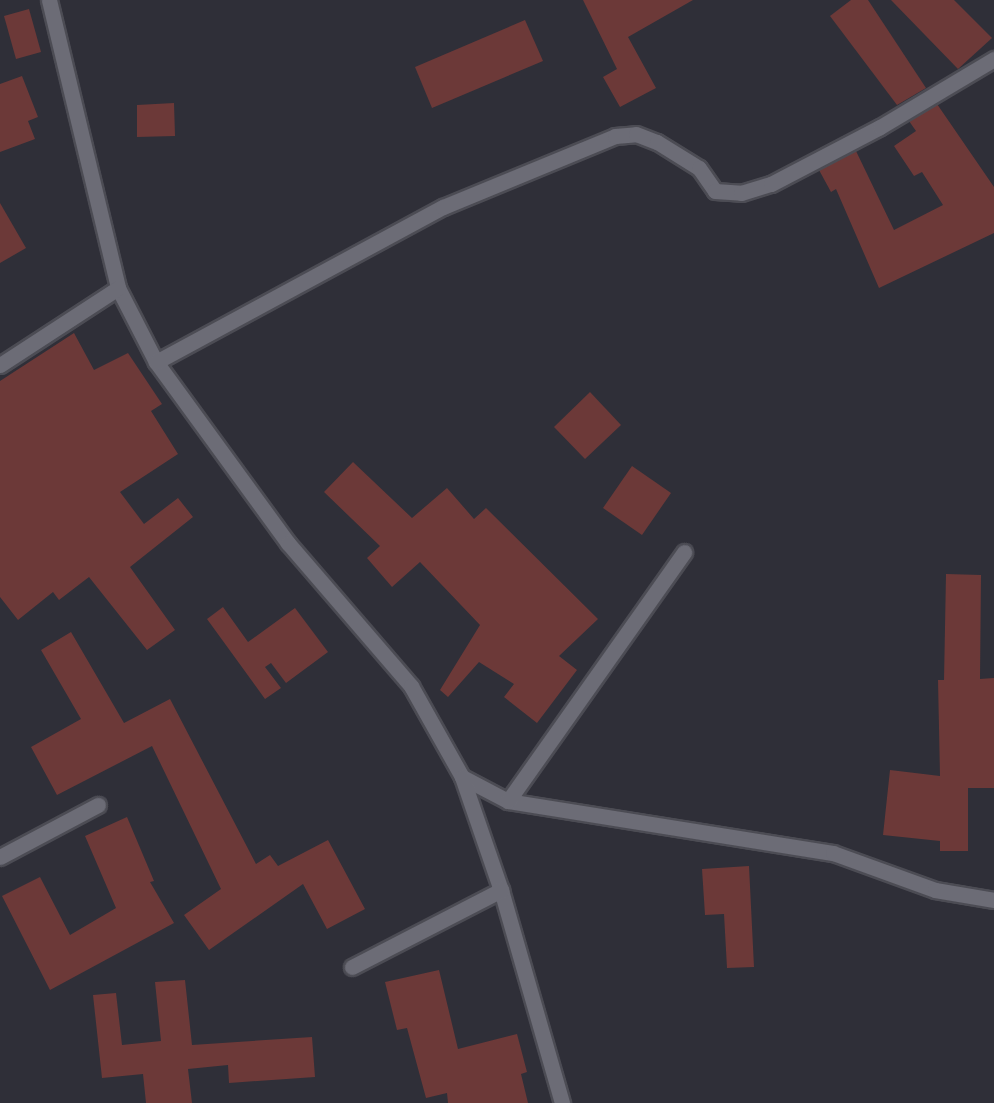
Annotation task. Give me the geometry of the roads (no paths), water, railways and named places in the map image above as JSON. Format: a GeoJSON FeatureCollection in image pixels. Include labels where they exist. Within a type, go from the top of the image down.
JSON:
{"type":"FeatureCollection","features":[{"type":"Feature","properties":{"kind":"street"},"geometry":{"type":"LineString","coordinates":[[49,0],[118,288],[156,362],[288,543],[411,686],[446,756],[462,777],[501,890],[562,1103]]}},
{"type":"Feature","properties":{"kind":"street"},"geometry":{"type":"LineString","coordinates":[[156,362],[443,207],[615,136],[636,134],[657,142],[699,168],[716,190],[741,193],[771,183],[880,127],[994,59]]}},
{"type":"Feature","properties":{"kind":"street"},"geometry":{"type":"LineString","coordinates":[[0,365],[118,288]]}},
{"type":"Feature","properties":{"kind":"street"},"geometry":{"type":"LineString","coordinates":[[508,801],[684,552]]}},
{"type":"Feature","properties":{"kind":"street"},"geometry":{"type":"LineString","coordinates":[[462,777],[508,801],[833,853],[936,890],[994,900]]}},
{"type":"Feature","properties":{"kind":"street"},"geometry":{"type":"LineString","coordinates":[[0,857],[98,805]]}},
{"type":"Feature","properties":{"kind":"street"},"geometry":{"type":"LineString","coordinates":[[352,967],[501,890]]}}]}
